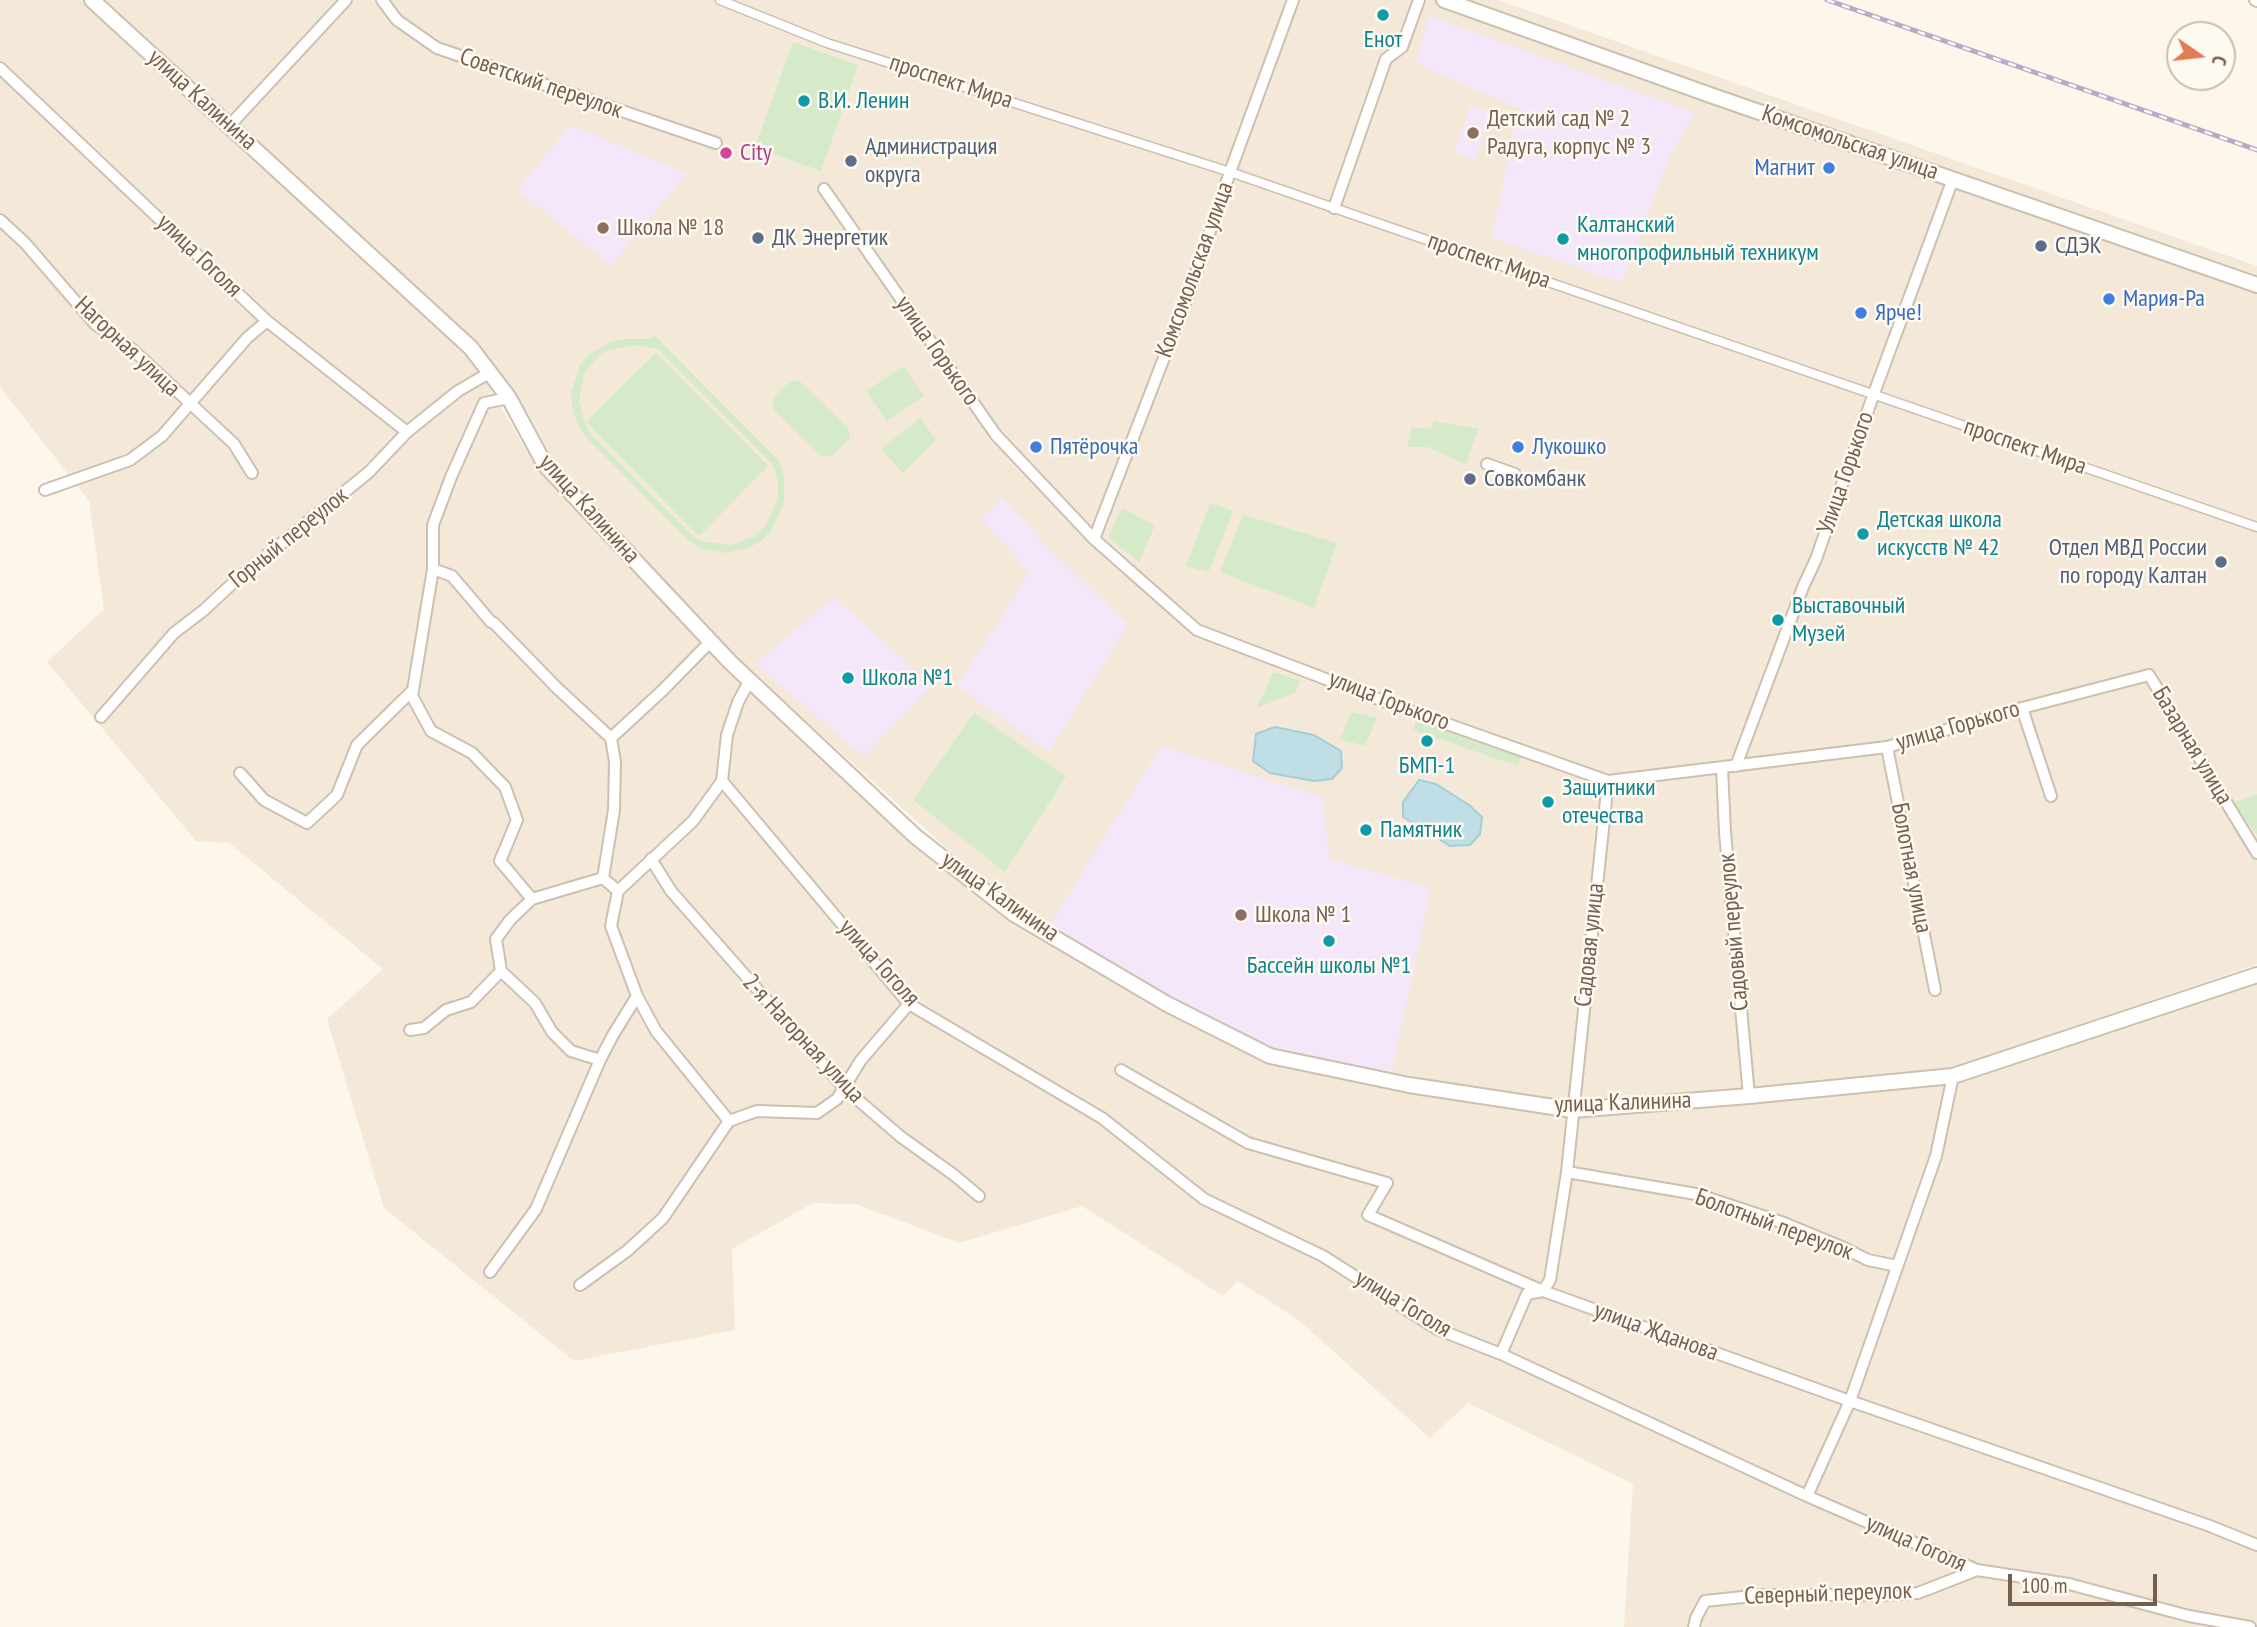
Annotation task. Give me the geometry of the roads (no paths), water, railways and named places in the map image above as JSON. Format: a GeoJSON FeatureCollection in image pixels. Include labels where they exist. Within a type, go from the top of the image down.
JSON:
{"type":"FeatureCollection","features":[{"type":"Feature","properties":{"kind":"street"},"geometry":{"type":"LineString","coordinates":[[230,125],[346,0]]}},
{"type":"Feature","properties":{"kind":"street","name":"Советский переулок"},"geometry":{"type":"LineString","coordinates":[[382,0],[397,20],[437,48],[716,143]]}},
{"type":"Feature","properties":{"kind":"street","name":"проспект Мира"},"geometry":{"type":"LineString","coordinates":[[720,0],[827,43],[1230,172],[2257,527]]}},
{"type":"Feature","properties":{"kind":"street","name":"Комсомольская улица"},"geometry":{"type":"LineString","coordinates":[[1094,539],[1189,293],[1293,0]]}},
{"type":"Feature","properties":{"kind":"street"},"geometry":{"type":"LineString","coordinates":[[1334,208],[1386,59],[1402,47],[1419,0]]}},
{"type":"Feature","properties":{"kind":"street","name":"Комсомольская улица"},"geometry":{"type":"LineString","coordinates":[[1444,0],[2257,285]]}},
{"type":"Feature","properties":{"kind":"street","name":"улица Калинина"},"geometry":{"type":"LineString","coordinates":[[94,1],[471,348],[509,398],[545,465],[711,641],[915,836],[1014,914],[1167,1004],[1270,1056],[1409,1085],[1573,1110],[1749,1096],[1953,1076],[2257,975]]}},
{"type":"Feature","properties":{"kind":"street","name":"улица Гоголя"},"geometry":{"type":"LineString","coordinates":[[0,68],[267,321],[407,432]]}},
{"type":"Feature","properties":{"kind":"street","name":"Улица Горького"},"geometry":{"type":"LineString","coordinates":[[1736,766],[1816,559],[1953,178]]}},
{"type":"Feature","properties":{"kind":"street","name":"улица Горького"},"geometry":{"type":"LineString","coordinates":[[824,189],[996,435],[1094,539],[1197,630],[1402,708],[1608,780],[1887,747],[2149,675]]}},
{"type":"Feature","properties":{"kind":"street","name":"Нагорная улица"},"geometry":{"type":"LineString","coordinates":[[0,220],[25,243],[96,324],[132,349],[234,444],[252,473]]}},
{"type":"Feature","properties":{"kind":"street"},"geometry":{"type":"LineString","coordinates":[[45,490],[130,460],[162,436],[247,338],[267,321]]}},
{"type":"Feature","properties":{"kind":"street","name":"Горный переулок"},"geometry":{"type":"LineString","coordinates":[[101,717],[174,633],[369,472],[407,432],[458,391],[489,373]]}},
{"type":"Feature","properties":{"kind":"street"},"geometry":{"type":"LineString","coordinates":[[509,398],[484,403],[433,525],[433,569],[412,696],[431,731],[472,753],[505,787],[517,820],[499,860],[532,900]]}},
{"type":"Feature","properties":{"kind":"street"},"geometry":{"type":"LineString","coordinates":[[1487,464],[1515,474]]}},
{"type":"Feature","properties":{"kind":"street"},"geometry":{"type":"LineString","coordinates":[[433,569],[452,576],[538,669],[611,738],[615,762],[614,810],[603,878]]}},
{"type":"Feature","properties":{"kind":"street"},"geometry":{"type":"LineString","coordinates":[[611,738],[711,641]]}},
{"type":"Feature","properties":{"kind":"street","name":"Базарная улица"},"geometry":{"type":"LineString","coordinates":[[2149,675],[2257,853]]}},
{"type":"Feature","properties":{"kind":"street"},"geometry":{"type":"LineString","coordinates":[[729,1121],[656,1031],[637,996],[611,926],[618,891],[692,821],[722,781],[727,736],[738,702],[750,680]]}},
{"type":"Feature","properties":{"kind":"street"},"geometry":{"type":"LineString","coordinates":[[240,773],[264,800],[307,823],[337,795],[357,745],[413,690]]}},
{"type":"Feature","properties":{"kind":"street"},"geometry":{"type":"LineString","coordinates":[[2022,708],[2051,796]]}},
{"type":"Feature","properties":{"kind":"street","name":"Болотная улица"},"geometry":{"type":"LineString","coordinates":[[1887,747],[1935,990]]}},
{"type":"Feature","properties":{"kind":"street","name":"Садовый переулок"},"geometry":{"type":"LineString","coordinates":[[1723,768],[1729,886],[1749,1096]]}},
{"type":"Feature","properties":{"kind":"street","name":"Садовая улица"},"geometry":{"type":"LineString","coordinates":[[1543,1291],[1550,1280],[1567,1172],[1608,780]]}},
{"type":"Feature","properties":{"kind":"street","name":"улица Гоголя"},"geometry":{"type":"LineString","coordinates":[[722,781],[909,1004],[1102,1118],[1204,1199],[1323,1256],[1437,1329],[1501,1354],[1807,1496],[1977,1570],[2069,1584],[2189,1616],[2250,1627]]}},
{"type":"Feature","properties":{"kind":"street","name":"2-я Нагорная улица"},"geometry":{"type":"LineString","coordinates":[[650,859],[671,891],[843,1087],[901,1137],[979,1196]]}},
{"type":"Feature","properties":{"kind":"street"},"geometry":{"type":"LineString","coordinates":[[600,1060],[571,1051],[552,1032],[535,1003],[501,971],[496,939],[510,920],[532,900],[603,878]]}},
{"type":"Feature","properties":{"kind":"street"},"geometry":{"type":"LineString","coordinates":[[603,878],[618,891]]}},
{"type":"Feature","properties":{"kind":"street"},"geometry":{"type":"LineString","coordinates":[[410,1030],[424,1028],[446,1010],[471,1002],[501,971]]}},
{"type":"Feature","properties":{"kind":"street"},"geometry":{"type":"LineString","coordinates":[[490,1272],[536,1209],[600,1060],[637,996]]}},
{"type":"Feature","properties":{"kind":"street"},"geometry":{"type":"LineString","coordinates":[[580,1285],[627,1251],[663,1218],[729,1121],[757,1111],[817,1113],[837,1099],[861,1060],[909,1004]]}},
{"type":"Feature","properties":{"kind":"street","name":"улица Жданова"},"geometry":{"type":"LineString","coordinates":[[1121,1070],[1248,1143],[1387,1184],[1368,1215],[1543,1291],[2210,1526],[2257,1545]]}},
{"type":"Feature","properties":{"kind":"street"},"geometry":{"type":"LineString","coordinates":[[1807,1496],[1850,1401],[1936,1156],[1953,1076]]}},
{"type":"Feature","properties":{"kind":"street","name":"Болотный переулок"},"geometry":{"type":"LineString","coordinates":[[1567,1172],[1696,1194],[1784,1223],[1868,1260],[1897,1266]]}},
{"type":"Feature","properties":{"kind":"street"},"geometry":{"type":"LineString","coordinates":[[1501,1354],[1527,1294],[1543,1291]]}},
{"type":"Feature","properties":{"kind":"street","name":"Северный переулок"},"geometry":{"type":"LineString","coordinates":[[1694,1627],[1704,1601],[1762,1595],[1918,1593],[1977,1570]]}},
{"type":"Feature","properties":{"kind":"water"},"geometry":{"type":"Polygon","coordinates":[[[1275,727],[1314,735],[1341,751],[1342,768],[1332,779],[1314,781],[1270,773],[1253,761],[1256,734],[1275,727]]]}},
{"type":"Feature","properties":{"kind":"water"},"geometry":{"type":"Polygon","coordinates":[[[1419,780],[1436,784],[1469,805],[1482,817],[1480,834],[1470,845],[1450,846],[1403,817],[1403,802],[1419,780]]]}},
{"type":"Feature","properties":{"kind":"railway"},"geometry":{"type":"LineString","coordinates":[[1827,0],[2257,150]]}},
{"type":"Feature","properties":{"kind":"place","name":"Енот"},"geometry":{"type":"Point","coordinates":[1383,15]}},
{"type":"Feature","properties":{"kind":"place","name":"В.И. Ленин"},"geometry":{"type":"Point","coordinates":[804,101]}},
{"type":"Feature","properties":{"kind":"place","name":"Детский сад № 2 Радуга, корпус № 3"},"geometry":{"type":"Point","coordinates":[1473,133]}},
{"type":"Feature","properties":{"kind":"place","name":"City"},"geometry":{"type":"Point","coordinates":[726,153]}},
{"type":"Feature","properties":{"kind":"place","name":"Администрация округа"},"geometry":{"type":"Point","coordinates":[851,161]}},
{"type":"Feature","properties":{"kind":"place","name":"Магнит"},"geometry":{"type":"Point","coordinates":[1829,168]}},
{"type":"Feature","properties":{"kind":"place","name":"Школа № 18"},"geometry":{"type":"Point","coordinates":[603,228]}},
{"type":"Feature","properties":{"kind":"place","name":"ДК Энергетик"},"geometry":{"type":"Point","coordinates":[758,238]}},
{"type":"Feature","properties":{"kind":"place","name":"Калтанский многопрофильный техникум"},"geometry":{"type":"Point","coordinates":[1563,239]}},
{"type":"Feature","properties":{"kind":"place","name":"СДЭК"},"geometry":{"type":"Point","coordinates":[2041,246]}},
{"type":"Feature","properties":{"kind":"place","name":"Мария-Ра"},"geometry":{"type":"Point","coordinates":[2109,299]}},
{"type":"Feature","properties":{"kind":"place","name":"Ярче!"},"geometry":{"type":"Point","coordinates":[1861,313]}},
{"type":"Feature","properties":{"kind":"place","name":"Пятёрочка"},"geometry":{"type":"Point","coordinates":[1036,447]}},
{"type":"Feature","properties":{"kind":"place","name":"Лукошко"},"geometry":{"type":"Point","coordinates":[1518,447]}},
{"type":"Feature","properties":{"kind":"place","name":"Совкомбанк"},"geometry":{"type":"Point","coordinates":[1470,479]}},
{"type":"Feature","properties":{"kind":"place","name":"Детская школа искусств № 42"},"geometry":{"type":"Point","coordinates":[1863,534]}},
{"type":"Feature","properties":{"kind":"place","name":"Отдел МВД России по городу Калтан"},"geometry":{"type":"Point","coordinates":[2221,562]}},
{"type":"Feature","properties":{"kind":"place","name":"Выставочный Музей"},"geometry":{"type":"Point","coordinates":[1778,620]}},
{"type":"Feature","properties":{"kind":"place","name":"Школа №1"},"geometry":{"type":"Point","coordinates":[848,678]}},
{"type":"Feature","properties":{"kind":"place","name":"БМП-1"},"geometry":{"type":"Point","coordinates":[1427,741]}},
{"type":"Feature","properties":{"kind":"place","name":"Защитники отечества"},"geometry":{"type":"Point","coordinates":[1548,802]}},
{"type":"Feature","properties":{"kind":"place","name":"Памятник"},"geometry":{"type":"Point","coordinates":[1366,830]}},
{"type":"Feature","properties":{"kind":"place","name":"Школа № 1"},"geometry":{"type":"Point","coordinates":[1241,915]}},
{"type":"Feature","properties":{"kind":"place","name":"Бассейн школы №1"},"geometry":{"type":"Point","coordinates":[1329,941]}}]}
